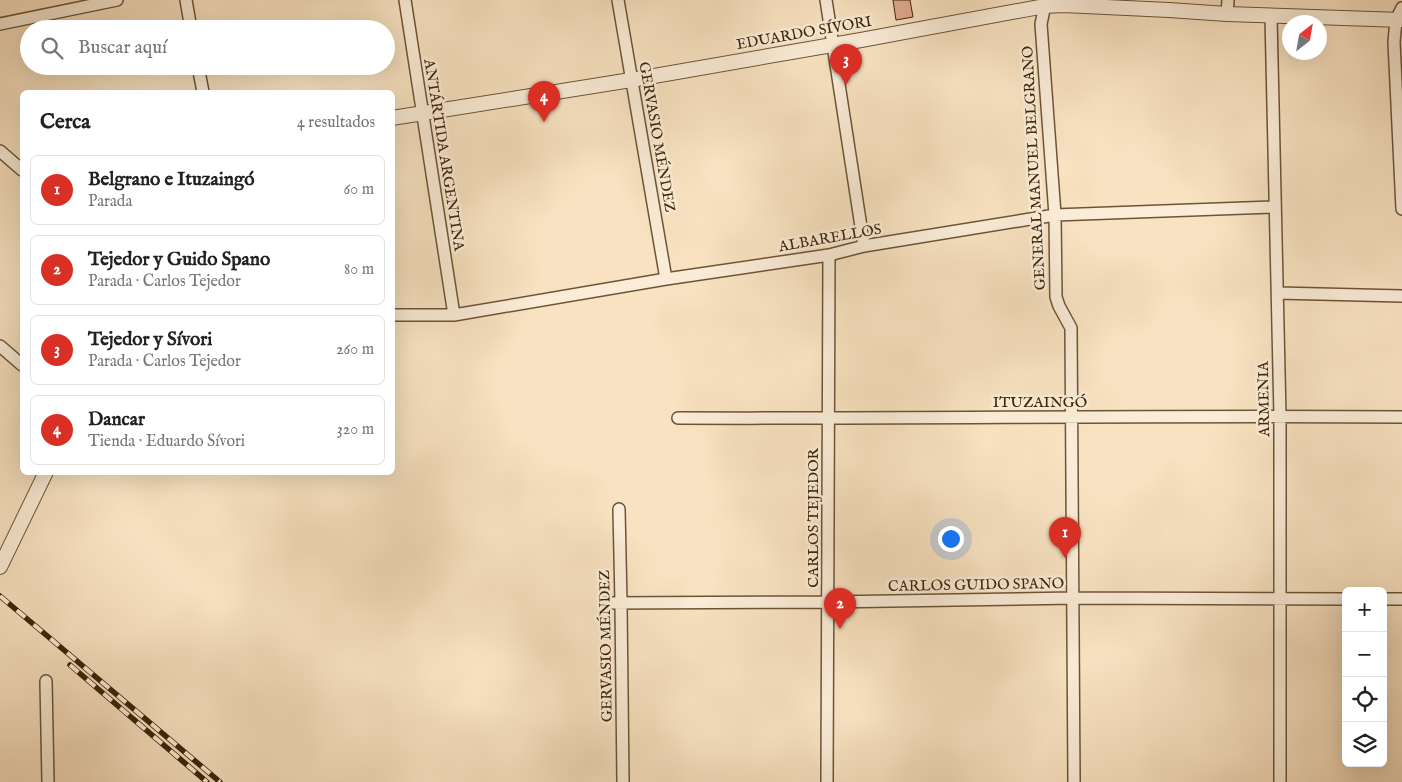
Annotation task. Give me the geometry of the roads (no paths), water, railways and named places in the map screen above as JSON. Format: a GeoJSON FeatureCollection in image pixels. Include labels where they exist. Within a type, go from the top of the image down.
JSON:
{"type":"FeatureCollection","features":[{"type":"Feature","properties":{"kind":"street"},"geometry":{"type":"LineString","coordinates":[[0,24],[117,0]]}},
{"type":"Feature","properties":{"kind":"street"},"geometry":{"type":"LineString","coordinates":[[186,0],[189,20]]}},
{"type":"Feature","properties":{"kind":"street","name":"ANTÁRTIDA ARGENTINA"},"geometry":{"type":"LineString","coordinates":[[405,0],[454,315]]}},
{"type":"Feature","properties":{"kind":"street","name":"GERVASIO MÉNDEZ"},"geometry":{"type":"LineString","coordinates":[[618,0],[666,279]]}},
{"type":"Feature","properties":{"kind":"street"},"geometry":{"type":"LineString","coordinates":[[826,0],[864,246]]}},
{"type":"Feature","properties":{"kind":"street"},"geometry":{"type":"LineString","coordinates":[[1227,14],[1228,0]]}},
{"type":"Feature","properties":{"kind":"street","name":"EDUARDO SÍVORI"},"geometry":{"type":"LineString","coordinates":[[395,118],[632,80],[1046,3],[1271,16],[1400,16]]}},
{"type":"Feature","properties":{"kind":"street","name":"GENERAL MANUEL BELGRANO"},"geometry":{"type":"LineString","coordinates":[[1046,3],[1041,24],[1055,215],[1056,298],[1071,328],[1074,782]]}},
{"type":"Feature","properties":{"kind":"street","name":"ARMENIA"},"geometry":{"type":"LineString","coordinates":[[1271,16],[1280,416],[1280,782]]}},
{"type":"Feature","properties":{"kind":"street"},"geometry":{"type":"LineString","coordinates":[[1400,16],[1394,42],[1402,209]]}},
{"type":"Feature","properties":{"kind":"street"},"geometry":{"type":"LineString","coordinates":[[200,75],[203,90]]}},
{"type":"Feature","properties":{"kind":"street"},"geometry":{"type":"LineString","coordinates":[[0,151],[20,168]]}},
{"type":"Feature","properties":{"kind":"street","name":"ALBARELLOS"},"geometry":{"type":"LineString","coordinates":[[395,315],[454,315],[666,279],[828,255],[864,246],[1055,215],[1275,207]]}},
{"type":"Feature","properties":{"kind":"street","name":"CARLOS TEJEDOR"},"geometry":{"type":"LineString","coordinates":[[827,782],[828,255]]}},
{"type":"Feature","properties":{"kind":"street"},"geometry":{"type":"LineString","coordinates":[[1278,293],[1402,296]]}},
{"type":"Feature","properties":{"kind":"street"},"geometry":{"type":"LineString","coordinates":[[0,346],[20,363]]}},
{"type":"Feature","properties":{"kind":"street","name":"ITUZAINGÓ"},"geometry":{"type":"LineString","coordinates":[[678,418],[1402,417]]}},
{"type":"Feature","properties":{"kind":"street"},"geometry":{"type":"LineString","coordinates":[[2,558],[44,475]]}},
{"type":"Feature","properties":{"kind":"street","name":"GERVASIO MÉNDEZ"},"geometry":{"type":"LineString","coordinates":[[619,509],[623,782]]}},
{"type":"Feature","properties":{"kind":"street","name":"CARLOS GUIDO SPANO"},"geometry":{"type":"LineString","coordinates":[[606,603],[1074,598],[1342,599]]}},
{"type":"Feature","properties":{"kind":"street"},"geometry":{"type":"LineString","coordinates":[[1387,599],[1402,599]]}},
{"type":"Feature","properties":{"kind":"street"},"geometry":{"type":"LineString","coordinates":[[46,681],[48,782]]}},
{"type":"Feature","properties":{"kind":"railway"},"geometry":{"type":"LineString","coordinates":[[0,596],[220,782]]}},
{"type":"Feature","properties":{"kind":"railway"},"geometry":{"type":"LineString","coordinates":[[70,665],[207,782]]}},
{"type":"Feature","properties":{"kind":"place","name":"Tejedor y Sívori"},"geometry":{"type":"Point","coordinates":[846,85]}},
{"type":"Feature","properties":{"kind":"place","name":"Dancar"},"geometry":{"type":"Point","coordinates":[544,122]}},
{"type":"Feature","properties":{"kind":"place","name":"Belgrano e Ituzaingó"},"geometry":{"type":"Point","coordinates":[1065,558]}},
{"type":"Feature","properties":{"kind":"place","name":"Tejedor y Guido Spano"},"geometry":{"type":"Point","coordinates":[840,629]}}]}
